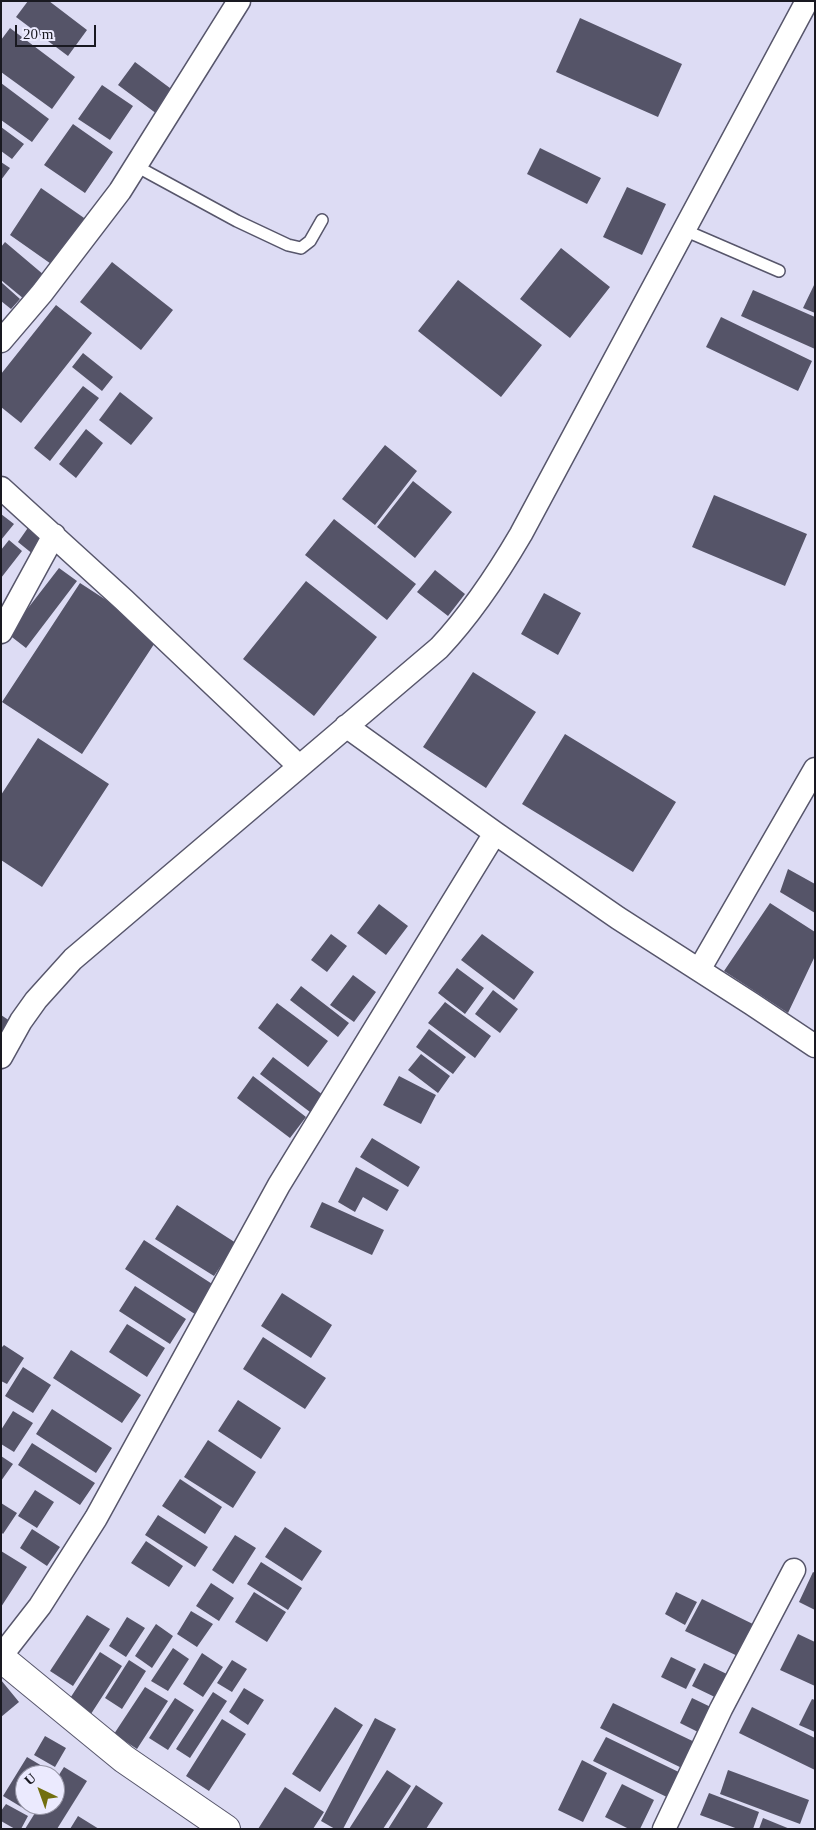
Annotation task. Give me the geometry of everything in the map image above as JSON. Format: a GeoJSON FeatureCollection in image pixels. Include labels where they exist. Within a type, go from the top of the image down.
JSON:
{"type":"FeatureCollection","features":[{"type":"Feature","properties":{"kind":"main road"},"geometry":{"type":"LineString","coordinates":[[1,1657],[124,1759],[226,1829]]}},
{"type":"Feature","properties":{"kind":"street"},"geometry":{"type":"LineString","coordinates":[[1,341],[42,293],[120,191],[239,1]]}},
{"type":"Feature","properties":{"kind":"street"},"geometry":{"type":"LineString","coordinates":[[1,1057],[21,1021],[36,1000],[73,959],[439,648],[482,598],[520,534],[807,1]]}},
{"type":"Feature","properties":{"kind":"street"},"geometry":{"type":"LineString","coordinates":[[1,488],[54,535],[299,766]]}},
{"type":"Feature","properties":{"kind":"street"},"geometry":{"type":"LineString","coordinates":[[1,632],[54,535]]}},
{"type":"Feature","properties":{"kind":"street"},"geometry":{"type":"LineString","coordinates":[[346,726],[494,833],[618,918],[815,1046]]}},
{"type":"Feature","properties":{"kind":"street"},"geometry":{"type":"LineString","coordinates":[[699,970],[815,769]]}},
{"type":"Feature","properties":{"kind":"street"},"geometry":{"type":"LineString","coordinates":[[1,1657],[40,1606],[96,1518],[279,1185],[494,833]]}},
{"type":"Feature","properties":{"kind":"street"},"geometry":{"type":"LineString","coordinates":[[664,1829],[721,1709],[794,1570]]}},
{"type":"Feature","properties":{"kind":"lane"},"geometry":{"type":"LineString","coordinates":[[136,166],[237,221],[288,245],[300,248],[310,241],[322,220]]}},
{"type":"Feature","properties":{"kind":"lane"},"geometry":{"type":"LineString","coordinates":[[684,230],[779,271]]}},
{"type":"Feature","properties":{"kind":"building"},"geometry":{"type":"Polygon","coordinates":[[[28,1],[49,1],[87,30],[68,56],[16,17],[28,1]]]}},
{"type":"Feature","properties":{"kind":"building"},"geometry":{"type":"Polygon","coordinates":[[[580,18],[682,64],[658,117],[556,72],[580,18]]]}},
{"type":"Feature","properties":{"kind":"building"},"geometry":{"type":"Polygon","coordinates":[[[10,28],[75,77],[52,109],[1,72],[1,40],[10,28]]]}},
{"type":"Feature","properties":{"kind":"building"},"geometry":{"type":"Polygon","coordinates":[[[135,62],[174,91],[157,114],[118,85],[135,62]]]}},
{"type":"Feature","properties":{"kind":"building"},"geometry":{"type":"Polygon","coordinates":[[[1,83],[49,119],[32,142],[1,120],[1,83]]]}},
{"type":"Feature","properties":{"kind":"building"},"geometry":{"type":"Polygon","coordinates":[[[102,85],[133,106],[110,140],[78,119],[102,85]]]}},
{"type":"Feature","properties":{"kind":"building"},"geometry":{"type":"Polygon","coordinates":[[[73,124],[113,152],[85,193],[44,165],[73,124]]]}},
{"type":"Feature","properties":{"kind":"building"},"geometry":{"type":"Polygon","coordinates":[[[1,127],[24,144],[12,159],[1,151],[1,127]]]}},
{"type":"Feature","properties":{"kind":"building"},"geometry":{"type":"Polygon","coordinates":[[[540,148],[601,178],[587,204],[527,174],[540,148]]]}},
{"type":"Feature","properties":{"kind":"building"},"geometry":{"type":"Polygon","coordinates":[[[1,162],[10,168],[1,180],[1,162]]]}},
{"type":"Feature","properties":{"kind":"building"},"geometry":{"type":"Polygon","coordinates":[[[627,187],[666,204],[642,255],[603,237],[627,187]]]}},
{"type":"Feature","properties":{"kind":"building"},"geometry":{"type":"Polygon","coordinates":[[[41,188],[87,220],[54,266],[10,235],[41,188]]]}},
{"type":"Feature","properties":{"kind":"building"},"geometry":{"type":"Polygon","coordinates":[[[5,242],[44,275],[24,299],[1,280],[1,247],[5,242]]]}},
{"type":"Feature","properties":{"kind":"building"},"geometry":{"type":"Polygon","coordinates":[[[561,248],[610,287],[570,338],[520,299],[561,248]]]}},
{"type":"Feature","properties":{"kind":"building"},"geometry":{"type":"Polygon","coordinates":[[[112,262],[173,310],[141,350],[80,302],[112,262]]]}},
{"type":"Feature","properties":{"kind":"building"},"geometry":{"type":"Polygon","coordinates":[[[458,280],[542,345],[501,397],[418,331],[458,280]]]}},
{"type":"Feature","properties":{"kind":"building"},"geometry":{"type":"Polygon","coordinates":[[[1,282],[20,299],[11,309],[1,301],[1,282]]]}},
{"type":"Feature","properties":{"kind":"building"},"geometry":{"type":"Polygon","coordinates":[[[815,283],[815,313],[803,308],[815,283]]]}},
{"type":"Feature","properties":{"kind":"building"},"geometry":{"type":"Polygon","coordinates":[[[753,290],[815,317],[815,349],[741,316],[753,290]]]}},
{"type":"Feature","properties":{"kind":"building"},"geometry":{"type":"Polygon","coordinates":[[[56,305],[92,333],[21,423],[1,407],[1,374],[56,305]]]}},
{"type":"Feature","properties":{"kind":"building"},"geometry":{"type":"Polygon","coordinates":[[[721,317],[812,361],[798,391],[706,347],[721,317]]]}},
{"type":"Feature","properties":{"kind":"building"},"geometry":{"type":"Polygon","coordinates":[[[83,353],[113,377],[102,391],[72,367],[83,353]]]}},
{"type":"Feature","properties":{"kind":"building"},"geometry":{"type":"Polygon","coordinates":[[[83,386],[99,398],[50,461],[34,448],[83,386]]]}},
{"type":"Feature","properties":{"kind":"building"},"geometry":{"type":"Polygon","coordinates":[[[120,392],[153,418],[131,445],[99,420],[120,392]]]}},
{"type":"Feature","properties":{"kind":"building"},"geometry":{"type":"Polygon","coordinates":[[[86,429],[103,443],[76,478],[59,464],[86,429]]]}},
{"type":"Feature","properties":{"kind":"building"},"geometry":{"type":"Polygon","coordinates":[[[385,445],[417,471],[375,525],[342,499],[385,445]]]}},
{"type":"Feature","properties":{"kind":"building"},"geometry":{"type":"Polygon","coordinates":[[[413,481],[452,512],[415,558],[377,527],[413,481]]]}},
{"type":"Feature","properties":{"kind":"building"},"geometry":{"type":"Polygon","coordinates":[[[714,495],[807,534],[785,586],[692,547],[714,495]]]}},
{"type":"Feature","properties":{"kind":"building"},"geometry":{"type":"Polygon","coordinates":[[[1,514],[14,524],[1,540],[1,514]]]}},
{"type":"Feature","properties":{"kind":"building"},"geometry":{"type":"Polygon","coordinates":[[[334,519],[416,584],[387,620],[305,555],[334,519]]]}},
{"type":"Feature","properties":{"kind":"building"},"geometry":{"type":"Polygon","coordinates":[[[32,522],[49,535],[34,555],[18,542],[32,522]]]}},
{"type":"Feature","properties":{"kind":"building"},"geometry":{"type":"Polygon","coordinates":[[[9,540],[22,551],[1,578],[1,550],[9,540]]]}},
{"type":"Feature","properties":{"kind":"building"},"geometry":{"type":"Polygon","coordinates":[[[59,568],[77,581],[26,648],[8,634],[59,568]]]}},
{"type":"Feature","properties":{"kind":"building"},"geometry":{"type":"Polygon","coordinates":[[[435,570],[465,594],[448,616],[417,592],[435,570]]]}},
{"type":"Feature","properties":{"kind":"building"},"geometry":{"type":"Polygon","coordinates":[[[306,581],[377,637],[314,716],[243,659],[306,581]]]}},
{"type":"Feature","properties":{"kind":"building"},"geometry":{"type":"Polygon","coordinates":[[[80,583],[160,635],[82,754],[2,702],[80,583]]]}},
{"type":"Feature","properties":{"kind":"building"},"geometry":{"type":"Polygon","coordinates":[[[544,593],[581,613],[558,655],[521,634],[544,593]]]}},
{"type":"Feature","properties":{"kind":"building"},"geometry":{"type":"Polygon","coordinates":[[[473,672],[536,712],[486,788],[423,747],[473,672]]]}},
{"type":"Feature","properties":{"kind":"building"},"geometry":{"type":"Polygon","coordinates":[[[565,734],[676,802],[633,872],[522,804],[565,734]]]}},
{"type":"Feature","properties":{"kind":"building"},"geometry":{"type":"Polygon","coordinates":[[[38,738],[109,784],[42,887],[1,860],[1,795],[38,738]]]}},
{"type":"Feature","properties":{"kind":"building"},"geometry":{"type":"Polygon","coordinates":[[[788,869],[815,884],[815,913],[780,892],[788,869]]]}},
{"type":"Feature","properties":{"kind":"building"},"geometry":{"type":"Polygon","coordinates":[[[770,903],[815,932],[815,956],[788,1013],[724,971],[770,903]]]}},
{"type":"Feature","properties":{"kind":"building"},"geometry":{"type":"Polygon","coordinates":[[[379,904],[408,926],[386,955],[357,933],[379,904]]]}},
{"type":"Feature","properties":{"kind":"building"},"geometry":{"type":"Polygon","coordinates":[[[331,934],[347,946],[327,972],[311,960],[331,934]]]}},
{"type":"Feature","properties":{"kind":"building"},"geometry":{"type":"Polygon","coordinates":[[[482,934],[534,972],[514,1000],[461,960],[482,934]]]}},
{"type":"Feature","properties":{"kind":"building"},"geometry":{"type":"Polygon","coordinates":[[[457,968],[484,988],[465,1014],[438,993],[457,968]]]}},
{"type":"Feature","properties":{"kind":"building"},"geometry":{"type":"Polygon","coordinates":[[[353,975],[376,992],[354,1022],[330,1005],[353,975]]]}},
{"type":"Feature","properties":{"kind":"building"},"geometry":{"type":"Polygon","coordinates":[[[301,986],[349,1023],[338,1037],[290,1000],[301,986]]]}},
{"type":"Feature","properties":{"kind":"building"},"geometry":{"type":"Polygon","coordinates":[[[493,990],[518,1009],[500,1033],[475,1014],[493,990]]]}},
{"type":"Feature","properties":{"kind":"building"},"geometry":{"type":"Polygon","coordinates":[[[445,1002],[491,1036],[475,1058],[428,1023],[445,1002]]]}},
{"type":"Feature","properties":{"kind":"building"},"geometry":{"type":"Polygon","coordinates":[[[277,1003],[328,1041],[308,1067],[258,1028],[277,1003]]]}},
{"type":"Feature","properties":{"kind":"building"},"geometry":{"type":"Polygon","coordinates":[[[1,1015],[13,1023],[1,1041],[1,1015]]]}},
{"type":"Feature","properties":{"kind":"building"},"geometry":{"type":"Polygon","coordinates":[[[429,1029],[466,1057],[453,1074],[416,1047],[429,1029]]]}},
{"type":"Feature","properties":{"kind":"building"},"geometry":{"type":"Polygon","coordinates":[[[421,1054],[450,1076],[438,1093],[408,1070],[421,1054]]]}},
{"type":"Feature","properties":{"kind":"building"},"geometry":{"type":"Polygon","coordinates":[[[273,1057],[323,1095],[310,1112],[260,1074],[273,1057]]]}},
{"type":"Feature","properties":{"kind":"building"},"geometry":{"type":"Polygon","coordinates":[[[253,1076],[306,1117],[290,1138],[237,1098],[253,1076]]]}},
{"type":"Feature","properties":{"kind":"building"},"geometry":{"type":"Polygon","coordinates":[[[399,1076],[436,1095],[421,1124],[383,1105],[399,1076]]]}},
{"type":"Feature","properties":{"kind":"building"},"geometry":{"type":"Polygon","coordinates":[[[372,1138],[420,1167],[408,1187],[360,1157],[372,1138]]]}},
{"type":"Feature","properties":{"kind":"building"},"geometry":{"type":"Polygon","coordinates":[[[356,1167],[399,1190],[387,1211],[363,1197],[355,1212],[338,1202],[356,1167]]]}},
{"type":"Feature","properties":{"kind":"building"},"geometry":{"type":"Polygon","coordinates":[[[322,1202],[384,1230],[372,1255],[310,1227],[322,1202]]]}},
{"type":"Feature","properties":{"kind":"building"},"geometry":{"type":"Polygon","coordinates":[[[177,1205],[236,1243],[214,1276],[155,1239],[177,1205]]]}},
{"type":"Feature","properties":{"kind":"building"},"geometry":{"type":"Polygon","coordinates":[[[144,1240],[220,1289],[201,1318],[125,1269],[144,1240]]]}},
{"type":"Feature","properties":{"kind":"building"},"geometry":{"type":"Polygon","coordinates":[[[135,1286],[186,1319],[170,1344],[119,1311],[135,1286]]]}},
{"type":"Feature","properties":{"kind":"building"},"geometry":{"type":"Polygon","coordinates":[[[282,1293],[332,1325],[311,1358],[261,1326],[282,1293]]]}},
{"type":"Feature","properties":{"kind":"building"},"geometry":{"type":"Polygon","coordinates":[[[127,1324],[165,1348],[147,1377],[109,1352],[127,1324]]]}},
{"type":"Feature","properties":{"kind":"building"},"geometry":{"type":"Polygon","coordinates":[[[263,1337],[326,1378],[305,1409],[243,1369],[263,1337]]]}},
{"type":"Feature","properties":{"kind":"building"},"geometry":{"type":"Polygon","coordinates":[[[4,1345],[24,1358],[7,1384],[1,1381],[1,1348],[4,1345]]]}},
{"type":"Feature","properties":{"kind":"building"},"geometry":{"type":"Polygon","coordinates":[[[71,1350],[141,1395],[122,1423],[53,1378],[71,1350]]]}},
{"type":"Feature","properties":{"kind":"building"},"geometry":{"type":"Polygon","coordinates":[[[23,1367],[51,1385],[33,1413],[5,1396],[23,1367]]]}},
{"type":"Feature","properties":{"kind":"building"},"geometry":{"type":"Polygon","coordinates":[[[238,1400],[281,1428],[261,1459],[218,1431],[238,1400]]]}},
{"type":"Feature","properties":{"kind":"building"},"geometry":{"type":"Polygon","coordinates":[[[52,1409],[112,1448],[96,1473],[36,1434],[52,1409]]]}},
{"type":"Feature","properties":{"kind":"building"},"geometry":{"type":"Polygon","coordinates":[[[13,1411],[33,1423],[14,1452],[1,1444],[1,1430],[13,1411]]]}},
{"type":"Feature","properties":{"kind":"building"},"geometry":{"type":"Polygon","coordinates":[[[208,1440],[256,1472],[233,1508],[184,1477],[208,1440]]]}},
{"type":"Feature","properties":{"kind":"building"},"geometry":{"type":"Polygon","coordinates":[[[32,1443],[95,1483],[80,1505],[18,1465],[32,1443]]]}},
{"type":"Feature","properties":{"kind":"building"},"geometry":{"type":"Polygon","coordinates":[[[1,1456],[13,1464],[1,1481],[1,1456]]]}},
{"type":"Feature","properties":{"kind":"building"},"geometry":{"type":"Polygon","coordinates":[[[180,1479],[222,1507],[205,1534],[162,1506],[180,1479]]]}},
{"type":"Feature","properties":{"kind":"building"},"geometry":{"type":"Polygon","coordinates":[[[35,1490],[54,1502],[37,1528],[18,1516],[35,1490]]]}},
{"type":"Feature","properties":{"kind":"building"},"geometry":{"type":"Polygon","coordinates":[[[1,1503],[17,1513],[3,1534],[1,1532],[1,1503]]]}},
{"type":"Feature","properties":{"kind":"building"},"geometry":{"type":"Polygon","coordinates":[[[158,1515],[208,1547],[195,1567],[145,1535],[158,1515]]]}},
{"type":"Feature","properties":{"kind":"building"},"geometry":{"type":"Polygon","coordinates":[[[285,1527],[322,1551],[302,1581],[265,1557],[285,1527]]]}},
{"type":"Feature","properties":{"kind":"building"},"geometry":{"type":"Polygon","coordinates":[[[32,1529],[60,1547],[47,1566],[20,1548],[32,1529]]]}},
{"type":"Feature","properties":{"kind":"building"},"geometry":{"type":"Polygon","coordinates":[[[235,1535],[256,1548],[233,1584],[212,1570],[235,1535]]]}},
{"type":"Feature","properties":{"kind":"building"},"geometry":{"type":"Polygon","coordinates":[[[146,1541],[183,1566],[169,1587],[131,1563],[146,1541]]]}},
{"type":"Feature","properties":{"kind":"building"},"geometry":{"type":"Polygon","coordinates":[[[1,1551],[27,1567],[1,1607],[1,1551]]]}},
{"type":"Feature","properties":{"kind":"building"},"geometry":{"type":"Polygon","coordinates":[[[261,1562],[302,1588],[288,1610],[247,1584],[261,1562]]]}},
{"type":"Feature","properties":{"kind":"building"},"geometry":{"type":"Polygon","coordinates":[[[813,1572],[815,1573],[815,1610],[799,1602],[813,1572]]]}},
{"type":"Feature","properties":{"kind":"building"},"geometry":{"type":"Polygon","coordinates":[[[211,1583],[234,1598],[219,1621],[196,1606],[211,1583]]]}},
{"type":"Feature","properties":{"kind":"building"},"geometry":{"type":"Polygon","coordinates":[[[254,1592],[286,1612],[267,1642],[235,1622],[254,1592]]]}},
{"type":"Feature","properties":{"kind":"building"},"geometry":{"type":"Polygon","coordinates":[[[676,1592],[697,1602],[685,1625],[665,1614],[676,1592]]]}},
{"type":"Feature","properties":{"kind":"building"},"geometry":{"type":"Polygon","coordinates":[[[702,1599],[761,1628],[746,1660],[685,1631],[702,1599]]]}},
{"type":"Feature","properties":{"kind":"building"},"geometry":{"type":"Polygon","coordinates":[[[191,1611],[213,1624],[197,1647],[177,1634],[191,1611]]]}},
{"type":"Feature","properties":{"kind":"building"},"geometry":{"type":"Polygon","coordinates":[[[87,1615],[110,1629],[73,1686],[50,1671],[87,1615]]]}},
{"type":"Feature","properties":{"kind":"building"},"geometry":{"type":"Polygon","coordinates":[[[127,1617],[145,1628],[126,1657],[109,1646],[127,1617]]]}},
{"type":"Feature","properties":{"kind":"building"},"geometry":{"type":"Polygon","coordinates":[[[156,1624],[173,1636],[152,1668],[135,1656],[156,1624]]]}},
{"type":"Feature","properties":{"kind":"building"},"geometry":{"type":"Polygon","coordinates":[[[798,1634],[815,1642],[815,1686],[780,1670],[798,1634]]]}},
{"type":"Feature","properties":{"kind":"building"},"geometry":{"type":"Polygon","coordinates":[[[173,1648],[189,1659],[168,1691],[151,1681],[173,1648]]]}},
{"type":"Feature","properties":{"kind":"building"},"geometry":{"type":"Polygon","coordinates":[[[100,1652],[122,1666],[89,1717],[67,1703],[100,1652]]]}},
{"type":"Feature","properties":{"kind":"building"},"geometry":{"type":"Polygon","coordinates":[[[202,1653],[223,1667],[203,1697],[183,1684],[202,1653]]]}},
{"type":"Feature","properties":{"kind":"building"},"geometry":{"type":"Polygon","coordinates":[[[671,1657],[696,1669],[686,1689],[661,1677],[671,1657]]]}},
{"type":"Feature","properties":{"kind":"building"},"geometry":{"type":"Polygon","coordinates":[[[129,1660],[146,1671],[122,1709],[105,1698],[129,1660]]]}},
{"type":"Feature","properties":{"kind":"building"},"geometry":{"type":"Polygon","coordinates":[[[232,1660],[247,1669],[232,1692],[217,1683],[232,1660]]]}},
{"type":"Feature","properties":{"kind":"building"},"geometry":{"type":"Polygon","coordinates":[[[704,1663],[733,1677],[721,1700],[692,1686],[704,1663]]]}},
{"type":"Feature","properties":{"kind":"building"},"geometry":{"type":"Polygon","coordinates":[[[1,1680],[19,1702],[1,1717],[1,1680]]]}},
{"type":"Feature","properties":{"kind":"building"},"geometry":{"type":"Polygon","coordinates":[[[145,1687],[168,1701],[137,1749],[114,1734],[145,1687]]]}},
{"type":"Feature","properties":{"kind":"building"},"geometry":{"type":"Polygon","coordinates":[[[244,1688],[264,1700],[248,1725],[229,1712],[244,1688]]]}},
{"type":"Feature","properties":{"kind":"building"},"geometry":{"type":"Polygon","coordinates":[[[213,1692],[227,1701],[190,1758],[176,1749],[213,1692]]]}},
{"type":"Feature","properties":{"kind":"building"},"geometry":{"type":"Polygon","coordinates":[[[175,1698],[194,1710],[168,1750],[149,1738],[175,1698]]]}},
{"type":"Feature","properties":{"kind":"building"},"geometry":{"type":"Polygon","coordinates":[[[692,1698],[717,1710],[704,1735],[680,1723],[692,1698]]]}},
{"type":"Feature","properties":{"kind":"building"},"geometry":{"type":"Polygon","coordinates":[[[812,1699],[815,1700],[815,1732],[799,1725],[812,1699]]]}},
{"type":"Feature","properties":{"kind":"building"},"geometry":{"type":"Polygon","coordinates":[[[613,1703],[703,1746],[690,1772],[600,1728],[613,1703]]]}},
{"type":"Feature","properties":{"kind":"building"},"geometry":{"type":"Polygon","coordinates":[[[335,1707],[363,1725],[320,1792],[292,1774],[335,1707]]]}},
{"type":"Feature","properties":{"kind":"building"},"geometry":{"type":"Polygon","coordinates":[[[752,1707],[815,1738],[815,1770],[739,1733],[752,1707]]]}},
{"type":"Feature","properties":{"kind":"building"},"geometry":{"type":"Polygon","coordinates":[[[375,1718],[396,1729],[343,1829],[335,1829],[321,1821],[375,1718]]]}},
{"type":"Feature","properties":{"kind":"building"},"geometry":{"type":"Polygon","coordinates":[[[222,1719],[246,1734],[209,1791],[186,1776],[222,1719]]]}},
{"type":"Feature","properties":{"kind":"building"},"geometry":{"type":"Polygon","coordinates":[[[45,1736],[66,1748],[56,1765],[52,1765],[34,1755],[45,1736]]]}},
{"type":"Feature","properties":{"kind":"building"},"geometry":{"type":"Polygon","coordinates":[[[606,1737],[687,1776],[675,1801],[593,1761],[606,1737]]]}},
{"type":"Feature","properties":{"kind":"building"},"geometry":{"type":"Polygon","coordinates":[[[27,1757],[40,1765],[22,1765],[27,1757]]]}},
{"type":"Feature","properties":{"kind":"building"},"geometry":{"type":"Polygon","coordinates":[[[582,1760],[607,1773],[583,1822],[558,1810],[582,1760]]]}},
{"type":"Feature","properties":{"kind":"building"},"geometry":{"type":"Polygon","coordinates":[[[65,1768],[87,1781],[57,1829],[25,1829],[34,1815],[65,1815],[65,1768]]]}},
{"type":"Feature","properties":{"kind":"building"},"geometry":{"type":"Polygon","coordinates":[[[387,1770],[411,1786],[383,1829],[349,1829],[387,1770]]]}},
{"type":"Feature","properties":{"kind":"building"},"geometry":{"type":"Polygon","coordinates":[[[728,1770],[809,1800],[800,1824],[720,1794],[728,1770]]]}},
{"type":"Feature","properties":{"kind":"building"},"geometry":{"type":"Polygon","coordinates":[[[15,1776],[15,1803],[3,1796],[15,1776]]]}},
{"type":"Feature","properties":{"kind":"building"},"geometry":{"type":"Polygon","coordinates":[[[622,1784],[654,1800],[640,1829],[629,1829],[605,1817],[622,1784]]]}},
{"type":"Feature","properties":{"kind":"building"},"geometry":{"type":"Polygon","coordinates":[[[416,1785],[443,1803],[426,1829],[388,1829],[416,1785]]]}},
{"type":"Feature","properties":{"kind":"building"},"geometry":{"type":"Polygon","coordinates":[[[285,1787],[324,1812],[313,1829],[258,1829],[285,1787]]]}},
{"type":"Feature","properties":{"kind":"building"},"geometry":{"type":"Polygon","coordinates":[[[709,1793],[759,1812],[753,1829],[738,1829],[700,1815],[709,1793]]]}},
{"type":"Feature","properties":{"kind":"building"},"geometry":{"type":"Polygon","coordinates":[[[6,1804],[15,1809],[15,1815],[28,1816],[21,1829],[15,1829],[1,1821],[1,1811],[6,1804]]]}},
{"type":"Feature","properties":{"kind":"building"},"geometry":{"type":"Polygon","coordinates":[[[78,1816],[99,1829],[70,1829],[78,1816]]]}},
{"type":"Feature","properties":{"kind":"building"},"geometry":{"type":"Polygon","coordinates":[[[763,1818],[790,1829],[759,1829],[763,1818]]]}}]}
